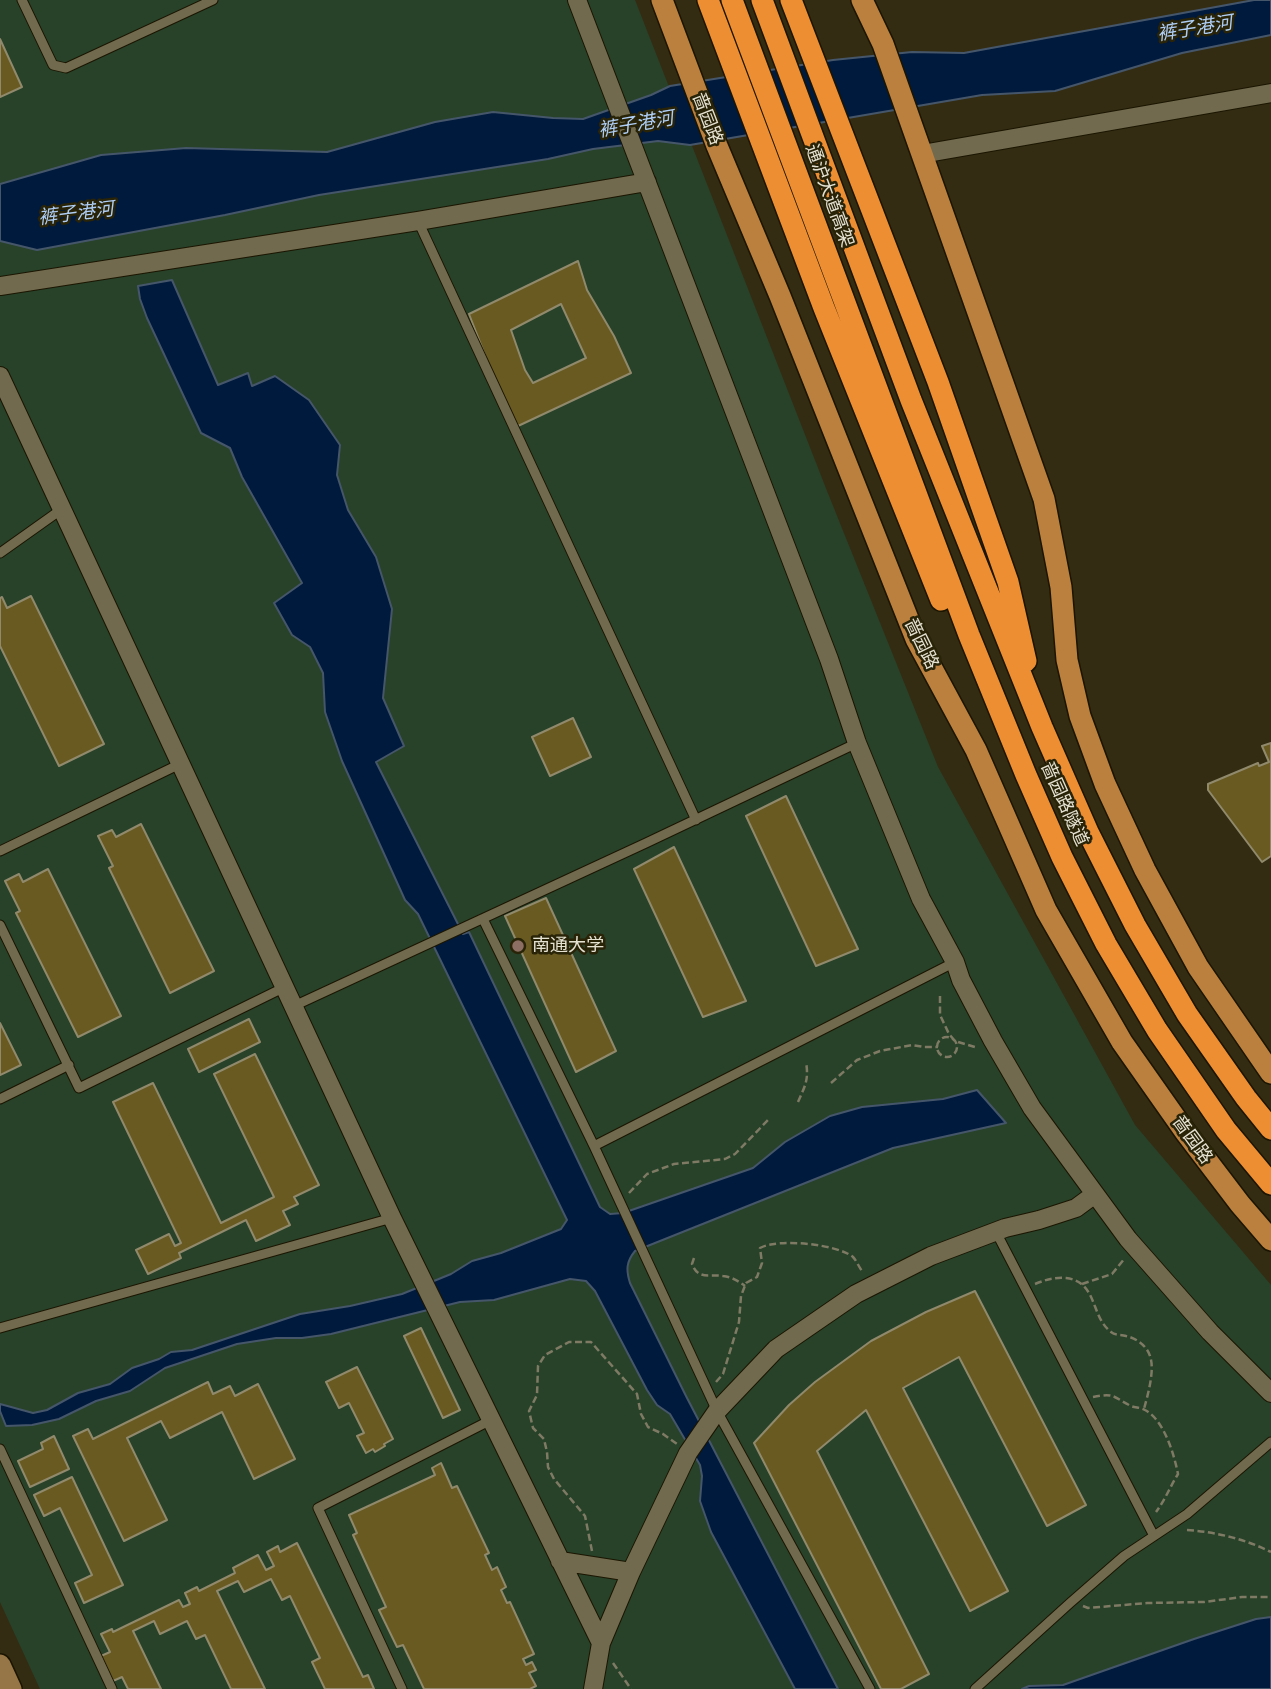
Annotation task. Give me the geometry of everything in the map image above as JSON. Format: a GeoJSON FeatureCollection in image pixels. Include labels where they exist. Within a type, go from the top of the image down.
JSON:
{"type":"FeatureCollection","features":[{"type":"Feature","properties":{"kind":"highway"},"geometry":{"type":"LineString","coordinates":[[708,0],[824,308],[949,621],[1026,775]]}},
{"type":"Feature","properties":{"kind":"highway","name":"通沪大道高架"},"geometry":{"type":"LineString","coordinates":[[732,0],[883,407]]}},
{"type":"Feature","properties":{"kind":"highway","name":"通沪大道高架"},"geometry":{"type":"LineString","coordinates":[[762,0],[911,400]]}},
{"type":"Feature","properties":{"kind":"highway"},"geometry":{"type":"LineString","coordinates":[[791,0],[938,382],[1008,582],[1042,727]]}},
{"type":"Feature","properties":{"kind":"highway","name":"啬园路隧道"},"geometry":{"type":"LineString","coordinates":[[911,400],[1042,727],[1088,832],[1135,925],[1187,1014],[1271,1129]]}},
{"type":"Feature","properties":{"kind":"highway","name":"啬园路隧道"},"geometry":{"type":"LineString","coordinates":[[883,407],[969,635],[1062,856],[1106,944],[1150,1020],[1226,1130],[1271,1184]]}},
{"type":"Feature","properties":{"kind":"main road","name":"啬园路"},"geometry":{"type":"LineString","coordinates":[[662,0],[717,146],[780,296],[916,639],[976,750],[1046,910],[1122,1042],[1240,1205],[1271,1240]]}},
{"type":"Feature","properties":{"kind":"main road"},"geometry":{"type":"LineString","coordinates":[[862,0],[883,44],[1044,499],[1061,587],[1067,660],[1080,716],[1105,784],[1145,870],[1198,967],[1271,1073]]}},
{"type":"Feature","properties":{"kind":"main road"},"geometry":{"type":"LineString","coordinates":[[0,1665],[11,1689]]}},
{"type":"Feature","properties":{"kind":"street"},"geometry":{"type":"LineString","coordinates":[[577,0],[829,659],[857,743],[921,899],[955,962],[961,980],[1032,1108],[1095,1194],[1135,1246],[1210,1332],[1271,1392]]}},
{"type":"Feature","properties":{"kind":"street"},"geometry":{"type":"LineString","coordinates":[[922,154],[1271,93]]}},
{"type":"Feature","properties":{"kind":"street"},"geometry":{"type":"LineString","coordinates":[[0,286],[418,221],[647,182]]}},
{"type":"Feature","properties":{"kind":"street"},"geometry":{"type":"LineString","coordinates":[[0,376],[392,1218],[601,1643]]}},
{"type":"Feature","properties":{"kind":"street"},"geometry":{"type":"LineString","coordinates":[[593,1689],[601,1643],[631,1572],[688,1452],[713,1416],[776,1349],[856,1294],[931,1256],[996,1232],[1076,1209],[1095,1194]]}},
{"type":"Feature","properties":{"kind":"street"},"geometry":{"type":"LineString","coordinates":[[561,1561],[631,1572]]}},
{"type":"Feature","properties":{"kind":"lane"},"geometry":{"type":"LineString","coordinates":[[22,0],[53,65],[66,68],[213,0]]}},
{"type":"Feature","properties":{"kind":"lane"},"geometry":{"type":"LineString","coordinates":[[418,221],[696,820]]}},
{"type":"Feature","properties":{"kind":"lane"},"geometry":{"type":"LineString","coordinates":[[0,553],[62,509]]}},
{"type":"Feature","properties":{"kind":"lane"},"geometry":{"type":"LineString","coordinates":[[294,1006],[857,743]]}},
{"type":"Feature","properties":{"kind":"lane"},"geometry":{"type":"LineString","coordinates":[[0,852],[180,764]]}},
{"type":"Feature","properties":{"kind":"lane"},"geometry":{"type":"LineString","coordinates":[[483,919],[622,1206],[708,1392],[713,1416],[870,1689]]}},
{"type":"Feature","properties":{"kind":"lane"},"geometry":{"type":"LineString","coordinates":[[0,925],[79,1088],[285,987]]}},
{"type":"Feature","properties":{"kind":"lane"},"geometry":{"type":"LineString","coordinates":[[594,1146],[955,962]]}},
{"type":"Feature","properties":{"kind":"lane"},"geometry":{"type":"LineString","coordinates":[[0,1099],[69,1065]]}},
{"type":"Feature","properties":{"kind":"lane"},"geometry":{"type":"LineString","coordinates":[[0,1328],[392,1218]]}},
{"type":"Feature","properties":{"kind":"lane"},"geometry":{"type":"LineString","coordinates":[[996,1232],[1154,1536]]}},
{"type":"Feature","properties":{"kind":"lane"},"geometry":{"type":"LineString","coordinates":[[402,1689],[318,1508],[491,1420]]}},
{"type":"Feature","properties":{"kind":"lane"},"geometry":{"type":"LineString","coordinates":[[975,1689],[1124,1556],[1187,1514],[1271,1442]]}},
{"type":"Feature","properties":{"kind":"lane"},"geometry":{"type":"LineString","coordinates":[[0,1449],[112,1689]]}},
{"type":"Feature","properties":{"kind":"path"},"geometry":{"type":"LineString","coordinates":[[940,996],[940,1014],[955,1041],[957,1046],[952,1055],[941,1055],[938,1047],[940,1040],[945,1037],[955,1041],[979,1048],[993,1041]]}},
{"type":"Feature","properties":{"kind":"path"},"geometry":{"type":"LineString","coordinates":[[831,1083],[857,1060],[880,1051],[912,1045],[938,1047]]}},
{"type":"Feature","properties":{"kind":"path"},"geometry":{"type":"LineString","coordinates":[[798,1102],[806,1085],[806,1062]]}},
{"type":"Feature","properties":{"kind":"path"},"geometry":{"type":"LineString","coordinates":[[622,1206],[647,1174],[674,1164],[725,1159],[735,1154],[770,1118]]}},
{"type":"Feature","properties":{"kind":"path"},"geometry":{"type":"LineString","coordinates":[[708,1392],[723,1374],[739,1322],[741,1296],[746,1283],[757,1277],[762,1263],[760,1248],[765,1245],[791,1243],[833,1248],[853,1258],[871,1286]]}},
{"type":"Feature","properties":{"kind":"path"},"geometry":{"type":"LineString","coordinates":[[1082,1284],[1112,1274],[1135,1246]]}},
{"type":"Feature","properties":{"kind":"path"},"geometry":{"type":"LineString","coordinates":[[694,1258],[694,1270],[703,1276],[725,1276],[736,1279],[745,1286]]}},
{"type":"Feature","properties":{"kind":"path"},"geometry":{"type":"LineString","coordinates":[[1026,1288],[1047,1279],[1062,1277],[1079,1280],[1089,1292],[1103,1324],[1114,1334],[1128,1336],[1143,1344],[1151,1357],[1150,1384],[1144,1409]]}},
{"type":"Feature","properties":{"kind":"path"},"geometry":{"type":"LineString","coordinates":[[592,1567],[592,1546],[584,1516],[554,1479],[548,1467],[544,1438],[533,1427],[529,1411],[537,1395],[538,1366],[545,1354],[569,1342],[591,1342],[637,1394],[641,1414],[648,1427],[688,1452]]}},
{"type":"Feature","properties":{"kind":"path"},"geometry":{"type":"LineString","coordinates":[[1083,1399],[1108,1394],[1131,1407],[1144,1409],[1157,1421],[1174,1453],[1178,1474],[1166,1498],[1147,1523]]}},
{"type":"Feature","properties":{"kind":"path"},"geometry":{"type":"LineString","coordinates":[[1176,1521],[1183,1530],[1232,1537],[1271,1552]]}},
{"type":"Feature","properties":{"kind":"path"},"geometry":{"type":"LineString","coordinates":[[1070,1603],[1088,1608],[1271,1597]]}},
{"type":"Feature","properties":{"kind":"path"},"geometry":{"type":"LineString","coordinates":[[601,1643],[631,1689]]}},
{"type":"Feature","properties":{"kind":"green space","name":"南通大学"},"geometry":{"type":"Polygon","coordinates":[[[0,0],[635,0],[938,767],[1135,1125],[1271,1285],[1271,1689],[40,1689],[0,1602],[0,0]]]}},
{"type":"Feature","properties":{"kind":"water","name":"裤子港河"},"geometry":{"type":"Polygon","coordinates":[[[1254,0],[1271,0],[1271,35],[1182,53],[1055,91],[982,95],[690,145],[658,141],[593,149],[548,159],[319,195],[37,250],[0,241],[0,184],[101,155],[186,148],[327,152],[435,122],[493,112],[583,119],[670,86],[833,60],[912,52],[964,53],[1254,0]]]}},
{"type":"Feature","properties":{"kind":"water"},"geometry":{"type":"Polygon","coordinates":[[[172,280],[218,385],[248,373],[252,386],[275,376],[309,400],[340,445],[337,475],[348,510],[376,557],[392,609],[383,698],[404,746],[376,762],[463,934],[469,932],[600,1207],[610,1214],[623,1213],[753,1168],[785,1142],[830,1116],[862,1107],[943,1099],[977,1090],[1006,1123],[893,1148],[635,1251],[628,1263],[630,1283],[838,1689],[795,1689],[711,1532],[700,1501],[700,1465],[670,1414],[657,1405],[647,1390],[595,1291],[586,1281],[570,1279],[494,1300],[460,1302],[331,1334],[237,1344],[165,1368],[130,1391],[96,1401],[59,1419],[32,1425],[6,1426],[0,1404],[33,1413],[47,1410],[78,1393],[110,1384],[132,1368],[171,1352],[192,1350],[300,1314],[402,1294],[451,1274],[472,1261],[501,1253],[561,1229],[567,1220],[418,914],[405,900],[342,761],[325,712],[323,673],[310,647],[292,635],[274,603],[302,583],[242,477],[230,448],[201,433],[147,318],[138,286],[172,280]]]}},
{"type":"Feature","properties":{"kind":"water"},"geometry":{"type":"Polygon","coordinates":[[[1271,1617],[1271,1689],[1022,1689],[1029,1686],[1063,1685],[1194,1639],[1256,1619],[1271,1617]]]}},
{"type":"Feature","properties":{"kind":"building"},"geometry":{"type":"Polygon","coordinates":[[[0,39],[22,87],[0,97],[0,39]]]}},
{"type":"Feature","properties":{"kind":"building"},"geometry":{"type":"Polygon","coordinates":[[[578,261],[587,290],[614,336],[631,373],[518,426],[502,399],[469,314],[578,261]],[[561,304],[511,330],[525,370],[533,383],[586,358],[561,304]]]}},
{"type":"Feature","properties":{"kind":"building"},"geometry":{"type":"Polygon","coordinates":[[[31,596],[104,744],[59,766],[0,646],[0,598],[2,597],[7,608],[31,596]]]}},
{"type":"Feature","properties":{"kind":"building"},"geometry":{"type":"Polygon","coordinates":[[[573,718],[591,757],[550,776],[532,737],[573,718]]]}},
{"type":"Feature","properties":{"kind":"building"},"geometry":{"type":"Polygon","coordinates":[[[1271,743],[1271,856],[1262,862],[1208,790],[1208,784],[1258,763],[1259,766],[1269,762],[1262,746],[1271,743]]]}},
{"type":"Feature","properties":{"kind":"building"},"geometry":{"type":"Polygon","coordinates":[[[786,796],[858,949],[816,966],[746,816],[786,796]]]}},
{"type":"Feature","properties":{"kind":"building"},"geometry":{"type":"Polygon","coordinates":[[[141,824],[214,971],[170,993],[109,868],[113,866],[98,836],[112,830],[116,837],[141,824]]]}},
{"type":"Feature","properties":{"kind":"building"},"geometry":{"type":"Polygon","coordinates":[[[674,847],[746,1001],[703,1017],[634,869],[674,847]]]}},
{"type":"Feature","properties":{"kind":"building"},"geometry":{"type":"Polygon","coordinates":[[[48,869],[121,1016],[78,1037],[16,913],[20,911],[5,881],[19,874],[23,882],[48,869]]]}},
{"type":"Feature","properties":{"kind":"building"},"geometry":{"type":"Polygon","coordinates":[[[546,898],[616,1051],[576,1072],[505,916],[546,898]]]}},
{"type":"Feature","properties":{"kind":"building"},"geometry":{"type":"Polygon","coordinates":[[[249,1019],[260,1042],[199,1072],[188,1049],[249,1019]]]}},
{"type":"Feature","properties":{"kind":"building"},"geometry":{"type":"Polygon","coordinates":[[[0,1023],[21,1065],[0,1075],[0,1023]]]}},
{"type":"Feature","properties":{"kind":"building"},"geometry":{"type":"Polygon","coordinates":[[[255,1054],[319,1185],[294,1197],[298,1204],[283,1211],[290,1225],[256,1241],[246,1220],[179,1253],[181,1258],[148,1274],[136,1250],[169,1234],[175,1246],[181,1243],[113,1102],[153,1083],[221,1223],[274,1197],[214,1074],[255,1054]]]}},
{"type":"Feature","properties":{"kind":"building"},"geometry":{"type":"Polygon","coordinates":[[[975,1291],[1086,1505],[1047,1526],[959,1357],[903,1388],[1008,1591],[970,1611],[866,1410],[817,1451],[929,1674],[901,1689],[881,1689],[754,1443],[789,1405],[815,1382],[871,1341],[926,1312],[975,1291]]]}},
{"type":"Feature","properties":{"kind":"building"},"geometry":{"type":"Polygon","coordinates":[[[421,1328],[460,1410],[443,1418],[404,1336],[421,1328]]]}},
{"type":"Feature","properties":{"kind":"building"},"geometry":{"type":"Polygon","coordinates":[[[357,1367],[393,1439],[375,1452],[373,1449],[366,1453],[357,1436],[364,1433],[349,1403],[339,1408],[326,1382],[357,1367]]]}},
{"type":"Feature","properties":{"kind":"building"},"geometry":{"type":"Polygon","coordinates":[[[208,1382],[213,1394],[230,1386],[235,1396],[258,1384],[295,1459],[254,1479],[222,1412],[170,1438],[161,1421],[127,1438],[167,1520],[124,1541],[73,1436],[88,1429],[93,1439],[208,1382]]]}},
{"type":"Feature","properties":{"kind":"building"},"geometry":{"type":"Polygon","coordinates":[[[54,1436],[69,1469],[30,1487],[18,1461],[43,1449],[41,1443],[54,1436]]]}},
{"type":"Feature","properties":{"kind":"building"},"geometry":{"type":"Polygon","coordinates":[[[441,1463],[452,1488],[457,1486],[489,1553],[485,1555],[492,1570],[497,1567],[506,1587],[501,1590],[507,1603],[510,1602],[534,1654],[523,1659],[526,1665],[532,1662],[536,1670],[529,1673],[536,1686],[530,1689],[424,1689],[403,1645],[397,1647],[379,1610],[386,1607],[353,1535],[357,1533],[349,1515],[435,1475],[432,1468],[441,1463]]]}},
{"type":"Feature","properties":{"kind":"building"},"geometry":{"type":"Polygon","coordinates":[[[72,1477],[123,1585],[84,1603],[75,1583],[92,1575],[60,1508],[44,1516],[34,1495],[72,1477]]]}},
{"type":"Feature","properties":{"kind":"building"},"geometry":{"type":"Polygon","coordinates":[[[297,1543],[363,1677],[368,1675],[374,1689],[325,1689],[312,1662],[320,1658],[290,1596],[282,1600],[271,1579],[244,1592],[238,1581],[217,1591],[265,1689],[231,1689],[205,1635],[196,1639],[187,1621],[160,1634],[154,1621],[133,1631],[161,1689],[128,1689],[122,1677],[113,1681],[101,1656],[110,1652],[101,1634],[112,1629],[113,1632],[179,1600],[183,1607],[190,1604],[185,1593],[197,1587],[199,1591],[235,1573],[233,1568],[258,1555],[266,1570],[274,1566],[267,1552],[278,1546],[280,1552],[297,1543]]]}},
{"type":"Feature","properties":{"kind":"place","name":"南通大学"},"geometry":{"type":"Point","coordinates":[518,946]}}]}
